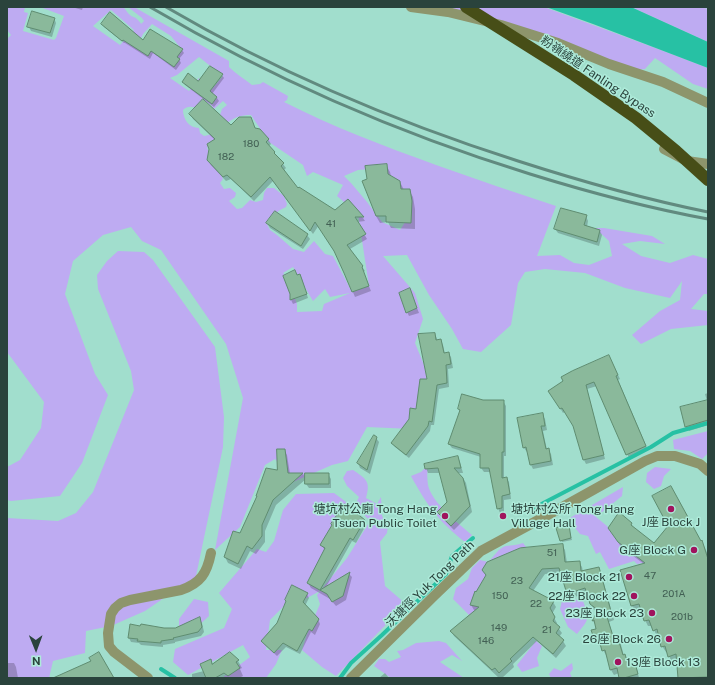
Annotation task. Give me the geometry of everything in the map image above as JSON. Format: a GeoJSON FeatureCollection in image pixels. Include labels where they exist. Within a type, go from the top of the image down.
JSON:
{"type":"FeatureCollection","features":[{"type":"Feature","properties":{"kind":"highway","name":"粉嶺繞道 Fanling Bypass"},"geometry":{"type":"LineString","coordinates":[[466,7],[574,75],[636,118],[708,180]]}},
{"type":"Feature","properties":{"kind":"street"},"geometry":{"type":"LineString","coordinates":[[411,7],[448,12],[501,25],[551,41],[609,64],[663,82],[708,103]]}},
{"type":"Feature","properties":{"kind":"street"},"geometry":{"type":"LineString","coordinates":[[664,149],[688,161],[708,164]]}},
{"type":"Feature","properties":{"kind":"street","name":"沃塘徑 Yuk Tong Path"},"geometry":{"type":"LineString","coordinates":[[351,678],[481,551],[645,461],[657,456],[675,456],[685,458],[700,464],[708,470]]}},
{"type":"Feature","properties":{"kind":"street"},"geometry":{"type":"LineString","coordinates":[[148,678],[114,652],[109,646],[108,633],[111,614],[121,603],[130,600],[189,588],[206,572],[211,553]]}},
{"type":"Feature","properties":{"kind":"shaded area"},"geometry":{"type":"Polygon","coordinates":[[[120,6],[136,18],[141,24],[144,21],[142,18],[128,7],[134,7],[229,61],[229,67],[252,85],[263,82],[288,96],[287,100],[284,102],[302,111],[397,151],[556,206],[537,256],[560,255],[574,263],[589,265],[612,256],[609,241],[595,228],[604,228],[652,236],[665,244],[640,241],[622,244],[641,256],[670,263],[693,255],[708,259],[708,294],[704,294],[691,309],[708,311],[708,325],[671,329],[641,344],[632,335],[660,311],[680,300],[682,281],[670,298],[625,288],[585,273],[545,269],[525,272],[518,283],[511,325],[481,352],[463,349],[452,329],[429,295],[407,255],[383,256],[415,293],[423,319],[415,343],[433,387],[412,429],[367,427],[348,461],[332,465],[293,482],[275,459],[265,465],[240,527],[215,550],[243,398],[226,344],[161,250],[142,241],[131,227],[103,235],[73,261],[65,294],[95,374],[108,395],[82,463],[60,496],[11,501],[7,500],[7,467],[20,460],[41,428],[44,402],[7,352],[7,39],[11,35],[7,30],[7,7],[25,7],[24,12],[28,13],[23,31],[54,40],[64,16],[40,7],[115,7],[114,8],[120,6]],[[111,10],[93,26],[120,45],[134,30],[111,10]],[[152,24],[143,34],[139,42],[161,54],[179,46],[171,36],[152,24]],[[199,57],[177,75],[170,78],[189,91],[199,78],[212,89],[223,76],[199,57]],[[223,101],[214,109],[206,102],[196,108],[186,108],[183,110],[183,113],[185,120],[195,128],[199,128],[200,133],[204,136],[214,134],[216,138],[207,148],[223,179],[220,183],[224,189],[230,188],[236,193],[235,197],[229,201],[237,209],[242,208],[250,200],[256,202],[263,200],[264,193],[267,188],[274,188],[284,196],[287,204],[286,207],[268,219],[267,224],[270,230],[293,249],[304,252],[314,241],[325,254],[333,256],[352,292],[369,286],[358,214],[337,196],[343,185],[313,172],[307,176],[303,165],[269,142],[251,115],[238,117],[227,123],[220,115],[222,109],[227,105],[223,101]],[[371,169],[358,170],[344,176],[382,222],[400,230],[411,213],[371,169]],[[293,267],[283,273],[286,276],[297,304],[297,312],[322,311],[324,304],[350,293],[330,297],[325,289],[313,301],[293,267]]]}},
{"type":"Feature","properties":{"kind":"shaded area"},"geometry":{"type":"Polygon","coordinates":[[[409,7],[544,7],[708,68],[708,89],[693,84],[655,58],[645,69],[629,71],[485,21],[409,7]]]}},
{"type":"Feature","properties":{"kind":"shaded area"},"geometry":{"type":"Polygon","coordinates":[[[546,7],[631,7],[708,42],[708,68],[593,24],[546,7]]]}},
{"type":"Feature","properties":{"kind":"shaded area"},"geometry":{"type":"Polygon","coordinates":[[[631,7],[701,7],[708,9],[708,42],[631,7]]]}},
{"type":"Feature","properties":{"kind":"shaded area"},"geometry":{"type":"Polygon","coordinates":[[[118,251],[144,252],[153,260],[215,347],[224,417],[223,447],[196,576],[189,584],[183,585],[145,611],[111,626],[86,631],[85,653],[53,661],[49,678],[7,678],[7,518],[58,521],[76,513],[93,492],[134,390],[131,371],[98,289],[97,275],[107,261],[118,251]]]}},
{"type":"Feature","properties":{"kind":"shaded area"},"geometry":{"type":"Polygon","coordinates":[[[708,431],[708,453],[702,459],[690,451],[674,449],[673,440],[708,431]]]}},
{"type":"Feature","properties":{"kind":"shaded area"},"geometry":{"type":"Polygon","coordinates":[[[428,465],[427,480],[430,492],[440,506],[472,535],[465,542],[448,528],[434,512],[411,476],[421,472],[428,465]]]}},
{"type":"Feature","properties":{"kind":"shaded area"},"geometry":{"type":"Polygon","coordinates":[[[655,467],[671,469],[664,476],[661,486],[654,489],[646,482],[647,473],[655,467]]]}},
{"type":"Feature","properties":{"kind":"shaded area"},"geometry":{"type":"Polygon","coordinates":[[[353,470],[364,478],[368,484],[366,498],[377,504],[381,497],[382,516],[388,526],[387,533],[380,542],[385,586],[406,604],[336,676],[322,667],[302,650],[320,604],[317,595],[347,558],[370,521],[355,505],[359,497],[347,486],[343,478],[347,471],[353,470]]]}},
{"type":"Feature","properties":{"kind":"shaded area"},"geometry":{"type":"Polygon","coordinates":[[[623,487],[622,496],[596,517],[607,526],[618,542],[638,558],[658,560],[637,564],[634,561],[609,569],[600,552],[596,554],[588,536],[580,534],[568,519],[623,487]]]}},
{"type":"Feature","properties":{"kind":"shaded area"},"geometry":{"type":"Polygon","coordinates":[[[334,493],[353,507],[325,544],[336,561],[332,571],[318,566],[320,591],[307,598],[290,600],[270,620],[266,650],[282,650],[276,664],[266,678],[222,678],[250,657],[243,645],[188,675],[173,662],[175,649],[224,628],[232,609],[219,593],[257,549],[266,552],[274,541],[283,510],[296,494],[334,493]]]}},
{"type":"Feature","properties":{"kind":"shaded area"},"geometry":{"type":"Polygon","coordinates":[[[523,543],[531,553],[473,619],[453,599],[456,588],[468,579],[472,568],[480,560],[488,562],[503,547],[523,543]]]}},
{"type":"Feature","properties":{"kind":"shaded area"},"geometry":{"type":"Polygon","coordinates":[[[194,599],[208,602],[209,616],[195,629],[179,632],[179,619],[194,599]]]}},
{"type":"Feature","properties":{"kind":"shaded area"},"geometry":{"type":"Polygon","coordinates":[[[573,599],[583,601],[587,612],[586,622],[577,634],[568,627],[560,609],[562,601],[573,599]]]}},
{"type":"Feature","properties":{"kind":"shaded area"},"geometry":{"type":"Polygon","coordinates":[[[439,641],[446,643],[462,661],[452,655],[440,662],[464,678],[391,678],[374,666],[379,659],[385,659],[389,662],[401,657],[397,651],[403,650],[416,643],[439,641]]]}},
{"type":"Feature","properties":{"kind":"shaded area"},"geometry":{"type":"Polygon","coordinates":[[[536,641],[542,646],[537,658],[539,666],[522,672],[517,665],[536,641]]]}},
{"type":"Feature","properties":{"kind":"shaded area"},"geometry":{"type":"Polygon","coordinates":[[[572,663],[573,669],[570,673],[572,678],[551,678],[549,674],[554,668],[561,671],[572,663]]]}},
{"type":"Feature","properties":{"kind":"building"},"geometry":{"type":"Polygon","coordinates":[[[32,11],[55,18],[50,33],[27,27],[32,11]]]}},
{"type":"Feature","properties":{"kind":"building"},"geometry":{"type":"Polygon","coordinates":[[[110,12],[143,40],[150,29],[183,49],[177,57],[180,59],[174,67],[151,51],[148,56],[123,40],[122,41],[101,24],[110,12]]]}},
{"type":"Feature","properties":{"kind":"building"},"geometry":{"type":"Polygon","coordinates":[[[210,66],[223,74],[210,91],[217,97],[212,104],[182,82],[188,73],[198,81],[210,66]]]}},
{"type":"Feature","properties":{"kind":"building"},"geometry":{"type":"Polygon","coordinates":[[[203,99],[231,125],[239,117],[251,117],[255,128],[260,129],[269,139],[266,142],[284,163],[281,166],[298,188],[299,187],[335,210],[348,199],[364,217],[355,217],[366,234],[347,245],[363,266],[362,267],[369,286],[352,292],[334,251],[315,222],[310,231],[270,177],[251,197],[227,175],[223,177],[207,160],[209,149],[207,144],[215,139],[189,114],[203,99]]]}},
{"type":"Feature","properties":{"kind":"building"},"geometry":{"type":"Polygon","coordinates":[[[387,164],[388,174],[400,181],[401,189],[410,189],[412,201],[411,223],[386,222],[386,216],[376,216],[362,181],[367,179],[365,166],[387,164]]]}},
{"type":"Feature","properties":{"kind":"building"},"geometry":{"type":"Polygon","coordinates":[[[561,208],[587,215],[584,225],[600,230],[597,242],[554,229],[561,208]]]}},
{"type":"Feature","properties":{"kind":"building"},"geometry":{"type":"Polygon","coordinates":[[[275,211],[308,234],[301,246],[266,223],[275,211]]]}},
{"type":"Feature","properties":{"kind":"building"},"geometry":{"type":"Polygon","coordinates":[[[295,270],[297,275],[300,274],[307,294],[290,300],[290,294],[283,276],[295,270]]]}},
{"type":"Feature","properties":{"kind":"building"},"geometry":{"type":"Polygon","coordinates":[[[410,288],[417,308],[406,313],[399,293],[410,288]]]}},
{"type":"Feature","properties":{"kind":"building"},"geometry":{"type":"Polygon","coordinates":[[[435,333],[436,340],[441,339],[444,353],[449,352],[451,364],[446,365],[447,383],[437,385],[432,422],[429,421],[428,426],[406,455],[391,443],[409,419],[410,408],[416,409],[420,379],[427,379],[418,334],[435,333]]]}},
{"type":"Feature","properties":{"kind":"building"},"geometry":{"type":"Polygon","coordinates":[[[609,355],[618,375],[616,376],[646,446],[626,455],[594,382],[586,385],[604,455],[583,460],[573,426],[562,408],[560,409],[548,391],[563,381],[561,377],[609,355]]]}},
{"type":"Feature","properties":{"kind":"building"},"geometry":{"type":"Polygon","coordinates":[[[462,394],[483,400],[504,400],[504,452],[502,452],[502,478],[507,477],[510,494],[502,496],[502,508],[497,509],[489,468],[480,468],[480,454],[448,444],[460,410],[458,409],[462,394]]]}},
{"type":"Feature","properties":{"kind":"building"},"geometry":{"type":"Polygon","coordinates":[[[708,400],[708,420],[685,427],[680,407],[708,400]]]}},
{"type":"Feature","properties":{"kind":"building"},"geometry":{"type":"Polygon","coordinates":[[[543,413],[545,426],[541,426],[546,449],[549,448],[551,461],[530,465],[526,447],[523,448],[517,418],[543,413]]]}},
{"type":"Feature","properties":{"kind":"building"},"geometry":{"type":"Polygon","coordinates":[[[374,435],[377,437],[367,470],[357,463],[374,435]]]}},
{"type":"Feature","properties":{"kind":"building"},"geometry":{"type":"Polygon","coordinates":[[[277,449],[285,449],[288,473],[303,473],[273,500],[262,525],[262,536],[252,549],[247,546],[238,564],[224,557],[233,531],[240,533],[257,496],[266,468],[277,470],[277,449]]]}},
{"type":"Feature","properties":{"kind":"building"},"geometry":{"type":"Polygon","coordinates":[[[458,456],[461,468],[454,468],[463,478],[470,506],[451,526],[437,512],[447,502],[438,468],[425,469],[424,464],[458,456]]]}},
{"type":"Feature","properties":{"kind":"building"},"geometry":{"type":"Polygon","coordinates":[[[305,473],[329,473],[329,484],[305,484],[305,473]]]}},
{"type":"Feature","properties":{"kind":"building"},"geometry":{"type":"Polygon","coordinates":[[[671,486],[701,541],[702,540],[708,559],[708,677],[678,678],[676,654],[668,657],[665,646],[661,647],[657,629],[653,631],[649,620],[644,621],[639,604],[631,606],[620,570],[645,563],[618,542],[608,528],[619,512],[632,523],[631,525],[654,543],[668,526],[652,496],[671,486]]]}},
{"type":"Feature","properties":{"kind":"building"},"geometry":{"type":"Polygon","coordinates":[[[345,504],[365,520],[353,540],[350,538],[320,590],[350,572],[343,596],[332,602],[327,594],[307,583],[325,548],[320,545],[332,525],[331,524],[345,504]]]}},
{"type":"Feature","properties":{"kind":"building"},"geometry":{"type":"Polygon","coordinates":[[[569,525],[571,538],[560,541],[556,528],[569,525]]]}},
{"type":"Feature","properties":{"kind":"building"},"geometry":{"type":"Polygon","coordinates":[[[563,544],[565,562],[580,561],[581,571],[599,567],[612,615],[607,617],[613,636],[617,635],[623,655],[625,654],[628,665],[635,663],[638,674],[619,678],[617,668],[610,670],[605,650],[602,651],[599,640],[595,641],[591,630],[596,629],[594,620],[592,621],[598,610],[590,604],[585,588],[567,594],[559,568],[542,569],[529,588],[554,601],[550,608],[555,617],[553,621],[560,627],[556,633],[564,640],[553,654],[533,637],[510,659],[512,661],[499,673],[495,668],[492,670],[450,631],[479,607],[470,605],[475,591],[476,592],[486,575],[482,570],[487,562],[520,548],[563,544]]]}},
{"type":"Feature","properties":{"kind":"building"},"geometry":{"type":"Polygon","coordinates":[[[292,585],[308,593],[303,602],[319,619],[312,631],[309,629],[297,651],[283,643],[274,653],[261,641],[277,623],[292,585]]]}},
{"type":"Feature","properties":{"kind":"building"},"geometry":{"type":"Polygon","coordinates":[[[200,617],[202,627],[198,632],[161,641],[161,643],[137,641],[138,639],[128,638],[130,624],[175,628],[200,617]]]}},
{"type":"Feature","properties":{"kind":"building"},"geometry":{"type":"Polygon","coordinates":[[[99,652],[114,678],[53,678],[91,661],[89,658],[99,652]]]}},
{"type":"Feature","properties":{"kind":"building"},"geometry":{"type":"Polygon","coordinates":[[[230,652],[239,660],[236,662],[240,668],[228,676],[224,673],[215,678],[206,678],[200,664],[211,659],[212,664],[230,652]]]}},
{"type":"Feature","properties":{"kind":"waterway"},"geometry":{"type":"LineString","coordinates":[[530,510],[651,447],[673,433],[708,423]]}},
{"type":"Feature","properties":{"kind":"waterway"},"geometry":{"type":"LineString","coordinates":[[340,678],[351,663],[446,574],[452,556],[473,538]]}},
{"type":"Feature","properties":{"kind":"waterway"},"geometry":{"type":"LineString","coordinates":[[161,669],[175,678]]}},
{"type":"Feature","properties":{"kind":"railway"},"geometry":{"type":"LineString","coordinates":[[150,7],[195,33],[287,80],[383,122],[480,158],[530,174],[641,205],[708,219]]}},
{"type":"Feature","properties":{"kind":"railway"},"geometry":{"type":"LineString","coordinates":[[166,7],[208,31],[294,74],[338,94],[427,130],[565,176],[708,212]]}},
{"type":"Feature","properties":{"kind":"place","name":"J座 Block J"},"geometry":{"type":"Point","coordinates":[671,509]}},
{"type":"Feature","properties":{"kind":"place","name":"塘坑村公廁 Tong Hang Tsuen Public Toilet"},"geometry":{"type":"Point","coordinates":[445,516]}},
{"type":"Feature","properties":{"kind":"place","name":"塘坑村公所 Tong Hang Village Hall"},"geometry":{"type":"Point","coordinates":[503,516]}},
{"type":"Feature","properties":{"kind":"place","name":"G座 Block G"},"geometry":{"type":"Point","coordinates":[694,550]}},
{"type":"Feature","properties":{"kind":"place","name":"21座 Block 21"},"geometry":{"type":"Point","coordinates":[629,577]}},
{"type":"Feature","properties":{"kind":"place","name":"22座 Block 22"},"geometry":{"type":"Point","coordinates":[634,596]}},
{"type":"Feature","properties":{"kind":"place","name":"23座 Block 23"},"geometry":{"type":"Point","coordinates":[652,613]}},
{"type":"Feature","properties":{"kind":"place","name":"26座 Block 26"},"geometry":{"type":"Point","coordinates":[669,639]}},
{"type":"Feature","properties":{"kind":"place","name":"13座 Block 13"},"geometry":{"type":"Point","coordinates":[618,662]}}]}
